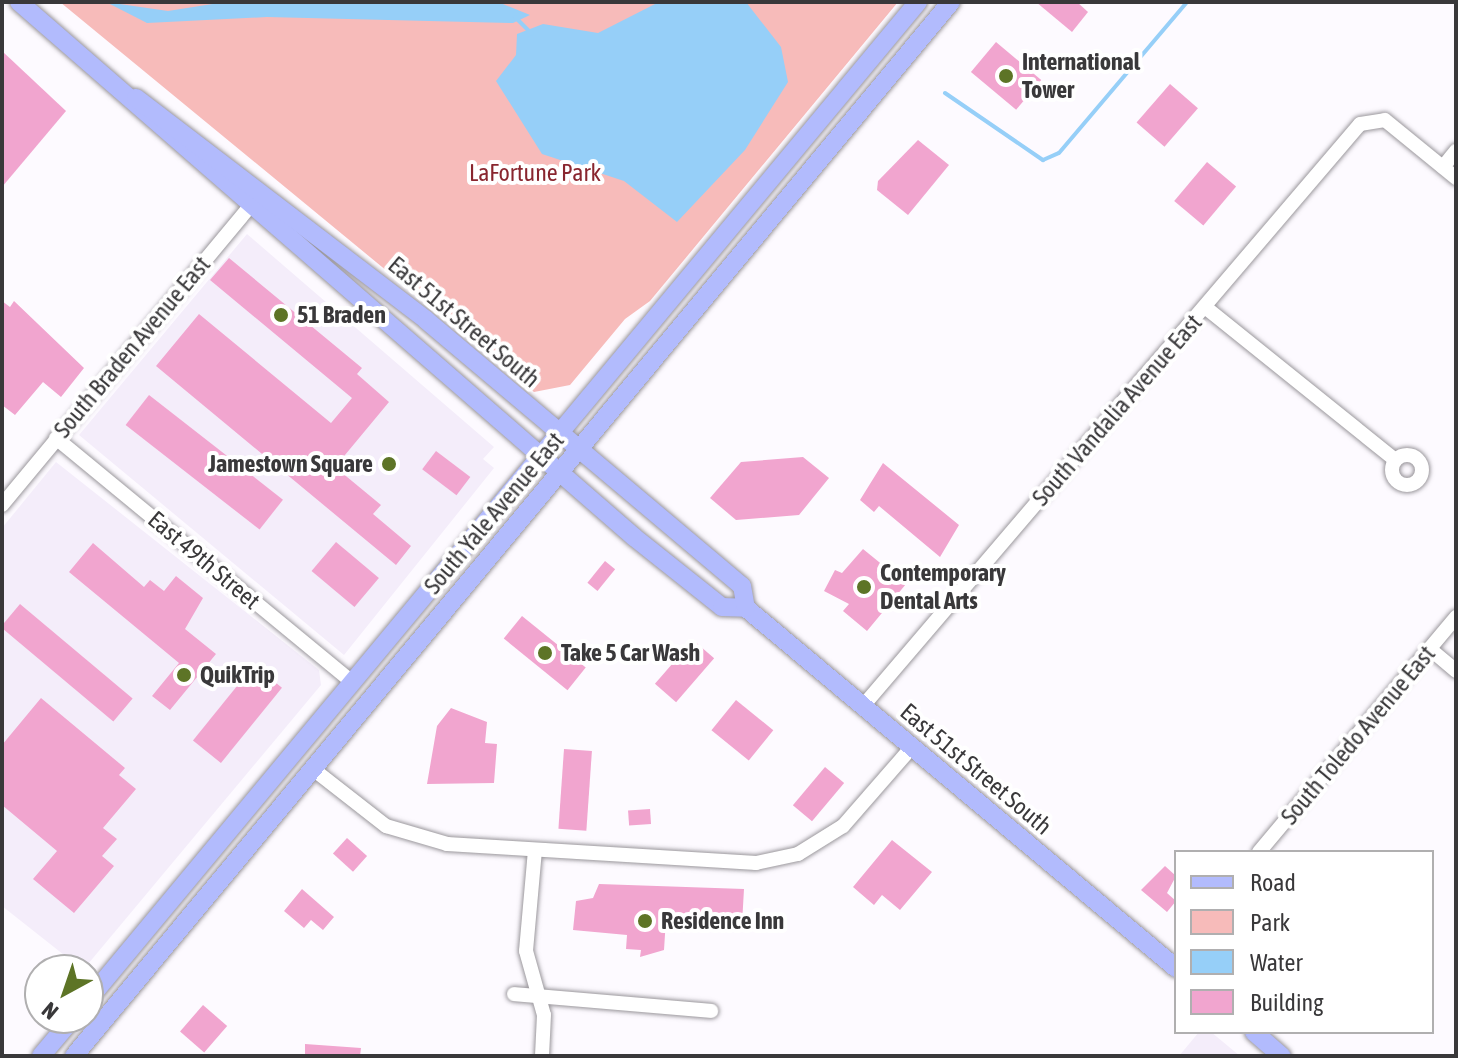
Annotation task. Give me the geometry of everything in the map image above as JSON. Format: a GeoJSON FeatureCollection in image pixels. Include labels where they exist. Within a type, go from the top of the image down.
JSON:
{"type":"FeatureCollection","features":[{"type":"Feature","properties":{"kind":"main road","name":"East 51st Street South"},"geometry":{"type":"LineString","coordinates":[[19,2],[129,94],[248,208],[559,473],[722,607],[746,608],[1173,960]]}},
{"type":"Feature","properties":{"kind":"main road","name":"South Yale Avenue East"},"geometry":{"type":"LineString","coordinates":[[104,981],[918,2]]}},
{"type":"Feature","properties":{"kind":"main road","name":"South Yale Avenue East"},"geometry":{"type":"LineString","coordinates":[[73,1056],[951,2]]}},
{"type":"Feature","properties":{"kind":"main road","name":"East 51st Street South"},"geometry":{"type":"LineString","coordinates":[[129,94],[264,190],[560,433],[742,586],[746,608]]}},
{"type":"Feature","properties":{"kind":"main road"},"geometry":{"type":"LineString","coordinates":[[352,682],[371,699]]}},
{"type":"Feature","properties":{"kind":"main road"},"geometry":{"type":"LineString","coordinates":[[185,883],[204,899]]}},
{"type":"Feature","properties":{"kind":"main road"},"geometry":{"type":"LineString","coordinates":[[41,1056],[60,1034]]}},
{"type":"Feature","properties":{"kind":"main road"},"geometry":{"type":"LineString","coordinates":[[1256,1034],[1282,1056]]}},
{"type":"Feature","properties":{"kind":"main road"},"geometry":{"type":"LineString","coordinates":[[54,1041],[73,1056]]}},
{"type":"Feature","properties":{"kind":"street","name":"South Vandalia Avenue East"},"geometry":{"type":"LineString","coordinates":[[863,706],[1205,307],[1373,118],[1443,167]]}},
{"type":"Feature","properties":{"kind":"street"},"geometry":{"type":"LineString","coordinates":[[1456,151],[1443,167],[1456,178]]}},
{"type":"Feature","properties":{"kind":"street","name":"South Braden Avenue East"},"geometry":{"type":"LineString","coordinates":[[2,505],[264,190]]}},
{"type":"Feature","properties":{"kind":"street"},"geometry":{"type":"LineString","coordinates":[[1205,307],[1395,460]]}},
{"type":"Feature","properties":{"kind":"street","name":"East 49th Street"},"geometry":{"type":"LineString","coordinates":[[56,438],[352,682]]}},
{"type":"Feature","properties":{"kind":"street","name":"South Toledo Avenue East"},"geometry":{"type":"LineString","coordinates":[[1261,850],[1456,617]]}},
{"type":"Feature","properties":{"kind":"street"},"geometry":{"type":"LineString","coordinates":[[1430,649],[1456,671]]}},
{"type":"Feature","properties":{"kind":"street"},"geometry":{"type":"LineString","coordinates":[[313,769],[403,833],[535,850],[787,859],[843,826],[912,747]]}},
{"type":"Feature","properties":{"kind":"street"},"geometry":{"type":"LineString","coordinates":[[535,850],[526,951],[539,996],[542,1056]]}},
{"type":"Feature","properties":{"kind":"street"},"geometry":{"type":"LineString","coordinates":[[514,994],[711,1011]]}},
{"type":"Feature","properties":{"kind":"shaded area"},"geometry":{"type":"Polygon","coordinates":[[[247,234],[494,447],[483,459],[494,468],[344,655],[79,435],[247,234]]]}},
{"type":"Feature","properties":{"kind":"shaded area"},"geometry":{"type":"Polygon","coordinates":[[[56,462],[319,670],[321,685],[96,954],[63,954],[2,906],[2,528],[56,462]]]}},
{"type":"Feature","properties":{"kind":"shaded area"},"geometry":{"type":"Polygon","coordinates":[[[1197,1034],[1213,1034],[1240,1056],[1179,1056],[1197,1034]]]}},
{"type":"Feature","properties":{"kind":"green space","name":"LaFortune Park"},"geometry":{"type":"Polygon","coordinates":[[[60,2],[898,2],[650,301],[625,319],[570,385],[534,392],[60,2]]]}},
{"type":"Feature","properties":{"kind":"water"},"geometry":{"type":"Polygon","coordinates":[[[106,2],[168,11],[225,2],[498,2],[530,15],[513,23],[267,17],[147,23],[106,2]]]}},
{"type":"Feature","properties":{"kind":"water"},"geometry":{"type":"Polygon","coordinates":[[[659,2],[746,2],[781,47],[788,82],[745,150],[677,222],[624,181],[542,154],[496,81],[516,55],[517,34],[543,24],[598,33],[659,2]]]}},
{"type":"Feature","properties":{"kind":"building"},"geometry":{"type":"Polygon","coordinates":[[[1036,2],[1077,2],[1088,12],[1072,32],[1036,2]]]}},
{"type":"Feature","properties":{"kind":"building","name":"International Tower"},"geometry":{"type":"Polygon","coordinates":[[[996,42],[1041,80],[1016,110],[971,72],[996,42]]]}},
{"type":"Feature","properties":{"kind":"building"},"geometry":{"type":"Polygon","coordinates":[[[2,51],[66,111],[2,187],[2,51]]]}},
{"type":"Feature","properties":{"kind":"building"},"geometry":{"type":"Polygon","coordinates":[[[1170,84],[1198,108],[1164,147],[1137,122],[1170,84]]]}},
{"type":"Feature","properties":{"kind":"building"},"geometry":{"type":"Polygon","coordinates":[[[918,140],[949,165],[908,215],[877,190],[878,181],[918,140]]]}},
{"type":"Feature","properties":{"kind":"building"},"geometry":{"type":"Polygon","coordinates":[[[1207,162],[1236,186],[1203,225],[1174,201],[1207,162]]]}},
{"type":"Feature","properties":{"kind":"building"},"geometry":{"type":"Polygon","coordinates":[[[229,258],[362,368],[357,374],[389,402],[335,467],[381,505],[373,514],[411,546],[396,565],[156,366],[199,314],[331,423],[352,398],[210,280],[229,258]]]}},
{"type":"Feature","properties":{"kind":"building"},"geometry":{"type":"Polygon","coordinates":[[[2,301],[10,307],[14,301],[84,368],[61,397],[43,382],[15,415],[2,405],[2,301]]]}},
{"type":"Feature","properties":{"kind":"building"},"geometry":{"type":"Polygon","coordinates":[[[149,395],[283,500],[260,530],[126,425],[149,395]]]}},
{"type":"Feature","properties":{"kind":"building"},"geometry":{"type":"Polygon","coordinates":[[[436,451],[470,477],[456,495],[422,469],[436,451]]]}},
{"type":"Feature","properties":{"kind":"building"},"geometry":{"type":"Polygon","coordinates":[[[803,457],[829,478],[799,515],[736,520],[710,498],[741,462],[803,457]]]}},
{"type":"Feature","properties":{"kind":"building"},"geometry":{"type":"Polygon","coordinates":[[[883,463],[959,525],[940,557],[879,506],[874,512],[860,500],[883,463]]]}},
{"type":"Feature","properties":{"kind":"building"},"geometry":{"type":"Polygon","coordinates":[[[336,542],[379,578],[354,607],[312,571],[336,542]]]}},
{"type":"Feature","properties":{"kind":"building"},"geometry":{"type":"Polygon","coordinates":[[[93,543],[144,587],[150,580],[164,591],[176,576],[203,598],[185,629],[216,654],[170,710],[152,696],[179,663],[69,572],[93,543]]]}},
{"type":"Feature","properties":{"kind":"building","name":"Contemporary Dental Arts"},"geometry":{"type":"Polygon","coordinates":[[[863,549],[906,584],[867,631],[843,611],[849,604],[824,591],[835,570],[842,573],[863,549]]]}},
{"type":"Feature","properties":{"kind":"building"},"geometry":{"type":"Polygon","coordinates":[[[605,561],[615,569],[597,591],[587,583],[605,561]]]}},
{"type":"Feature","properties":{"kind":"building"},"geometry":{"type":"Polygon","coordinates":[[[20,604],[133,698],[113,721],[2,628],[20,604]]]}},
{"type":"Feature","properties":{"kind":"building","name":"Take 5 Car Wash"},"geometry":{"type":"Polygon","coordinates":[[[522,616],[586,668],[567,690],[504,639],[522,616]]]}},
{"type":"Feature","properties":{"kind":"building"},"geometry":{"type":"Polygon","coordinates":[[[693,640],[714,658],[676,702],[655,684],[693,640]]]}},
{"type":"Feature","properties":{"kind":"building"},"geometry":{"type":"Polygon","coordinates":[[[254,665],[282,688],[221,763],[193,740],[254,665]]]}},
{"type":"Feature","properties":{"kind":"building"},"geometry":{"type":"Polygon","coordinates":[[[41,698],[125,768],[119,775],[136,789],[103,828],[117,839],[102,856],[114,866],[74,913],[33,879],[57,851],[2,805],[2,745],[41,698]]]}},
{"type":"Feature","properties":{"kind":"building"},"geometry":{"type":"Polygon","coordinates":[[[736,700],[773,730],[749,761],[711,730],[736,700]]]}},
{"type":"Feature","properties":{"kind":"building"},"geometry":{"type":"Polygon","coordinates":[[[451,708],[487,722],[485,743],[497,744],[494,783],[427,784],[437,726],[451,708]]]}},
{"type":"Feature","properties":{"kind":"building"},"geometry":{"type":"Polygon","coordinates":[[[564,749],[592,751],[586,831],[558,829],[564,749]]]}},
{"type":"Feature","properties":{"kind":"building"},"geometry":{"type":"Polygon","coordinates":[[[825,767],[844,783],[812,821],[793,805],[825,767]]]}},
{"type":"Feature","properties":{"kind":"building"},"geometry":{"type":"Polygon","coordinates":[[[650,809],[651,824],[629,825],[628,811],[650,809]]]}},
{"type":"Feature","properties":{"kind":"building"},"geometry":{"type":"Polygon","coordinates":[[[347,838],[367,856],[353,872],[333,854],[347,838]]]}},
{"type":"Feature","properties":{"kind":"building"},"geometry":{"type":"Polygon","coordinates":[[[892,840],[932,872],[900,910],[882,895],[874,905],[853,887],[892,840]]]}},
{"type":"Feature","properties":{"kind":"building"},"geometry":{"type":"Polygon","coordinates":[[[1165,866],[1174,874],[1167,893],[1174,903],[1167,912],[1141,890],[1165,866]]]}},
{"type":"Feature","properties":{"kind":"building","name":"Residence Inn"},"geometry":{"type":"Polygon","coordinates":[[[599,884],[744,889],[742,924],[666,919],[664,950],[640,957],[641,950],[626,949],[627,935],[573,930],[576,901],[593,898],[599,884]]]}},
{"type":"Feature","properties":{"kind":"building"},"geometry":{"type":"Polygon","coordinates":[[[302,889],[334,917],[323,930],[311,920],[304,928],[284,911],[302,889]]]}},
{"type":"Feature","properties":{"kind":"building"},"geometry":{"type":"Polygon","coordinates":[[[203,1005],[227,1026],[204,1052],[180,1031],[203,1005]]]}},
{"type":"Feature","properties":{"kind":"building"},"geometry":{"type":"Polygon","coordinates":[[[305,1044],[361,1048],[360,1056],[305,1056],[305,1044]]]}},
{"type":"Feature","properties":{"kind":"waterway"},"geometry":{"type":"LineString","coordinates":[[945,93],[1043,160],[1059,153],[1187,2]]}},
{"type":"Feature","properties":{"kind":"waterway"},"geometry":{"type":"LineString","coordinates":[[515,17],[532,34]]}},
{"type":"Feature","properties":{"kind":"place","name":"International Tower"},"geometry":{"type":"Point","coordinates":[1006,76]}},
{"type":"Feature","properties":{"kind":"place","name":"51 Braden"},"geometry":{"type":"Point","coordinates":[281,315]}},
{"type":"Feature","properties":{"kind":"place","name":"Jamestown Square"},"geometry":{"type":"Point","coordinates":[389,464]}},
{"type":"Feature","properties":{"kind":"place","name":"Contemporary Dental Arts"},"geometry":{"type":"Point","coordinates":[864,587]}},
{"type":"Feature","properties":{"kind":"place","name":"Take 5 Car Wash"},"geometry":{"type":"Point","coordinates":[545,653]}},
{"type":"Feature","properties":{"kind":"place","name":"QuikTrip"},"geometry":{"type":"Point","coordinates":[184,675]}},
{"type":"Feature","properties":{"kind":"place","name":"Residence Inn"},"geometry":{"type":"Point","coordinates":[645,921]}}]}
